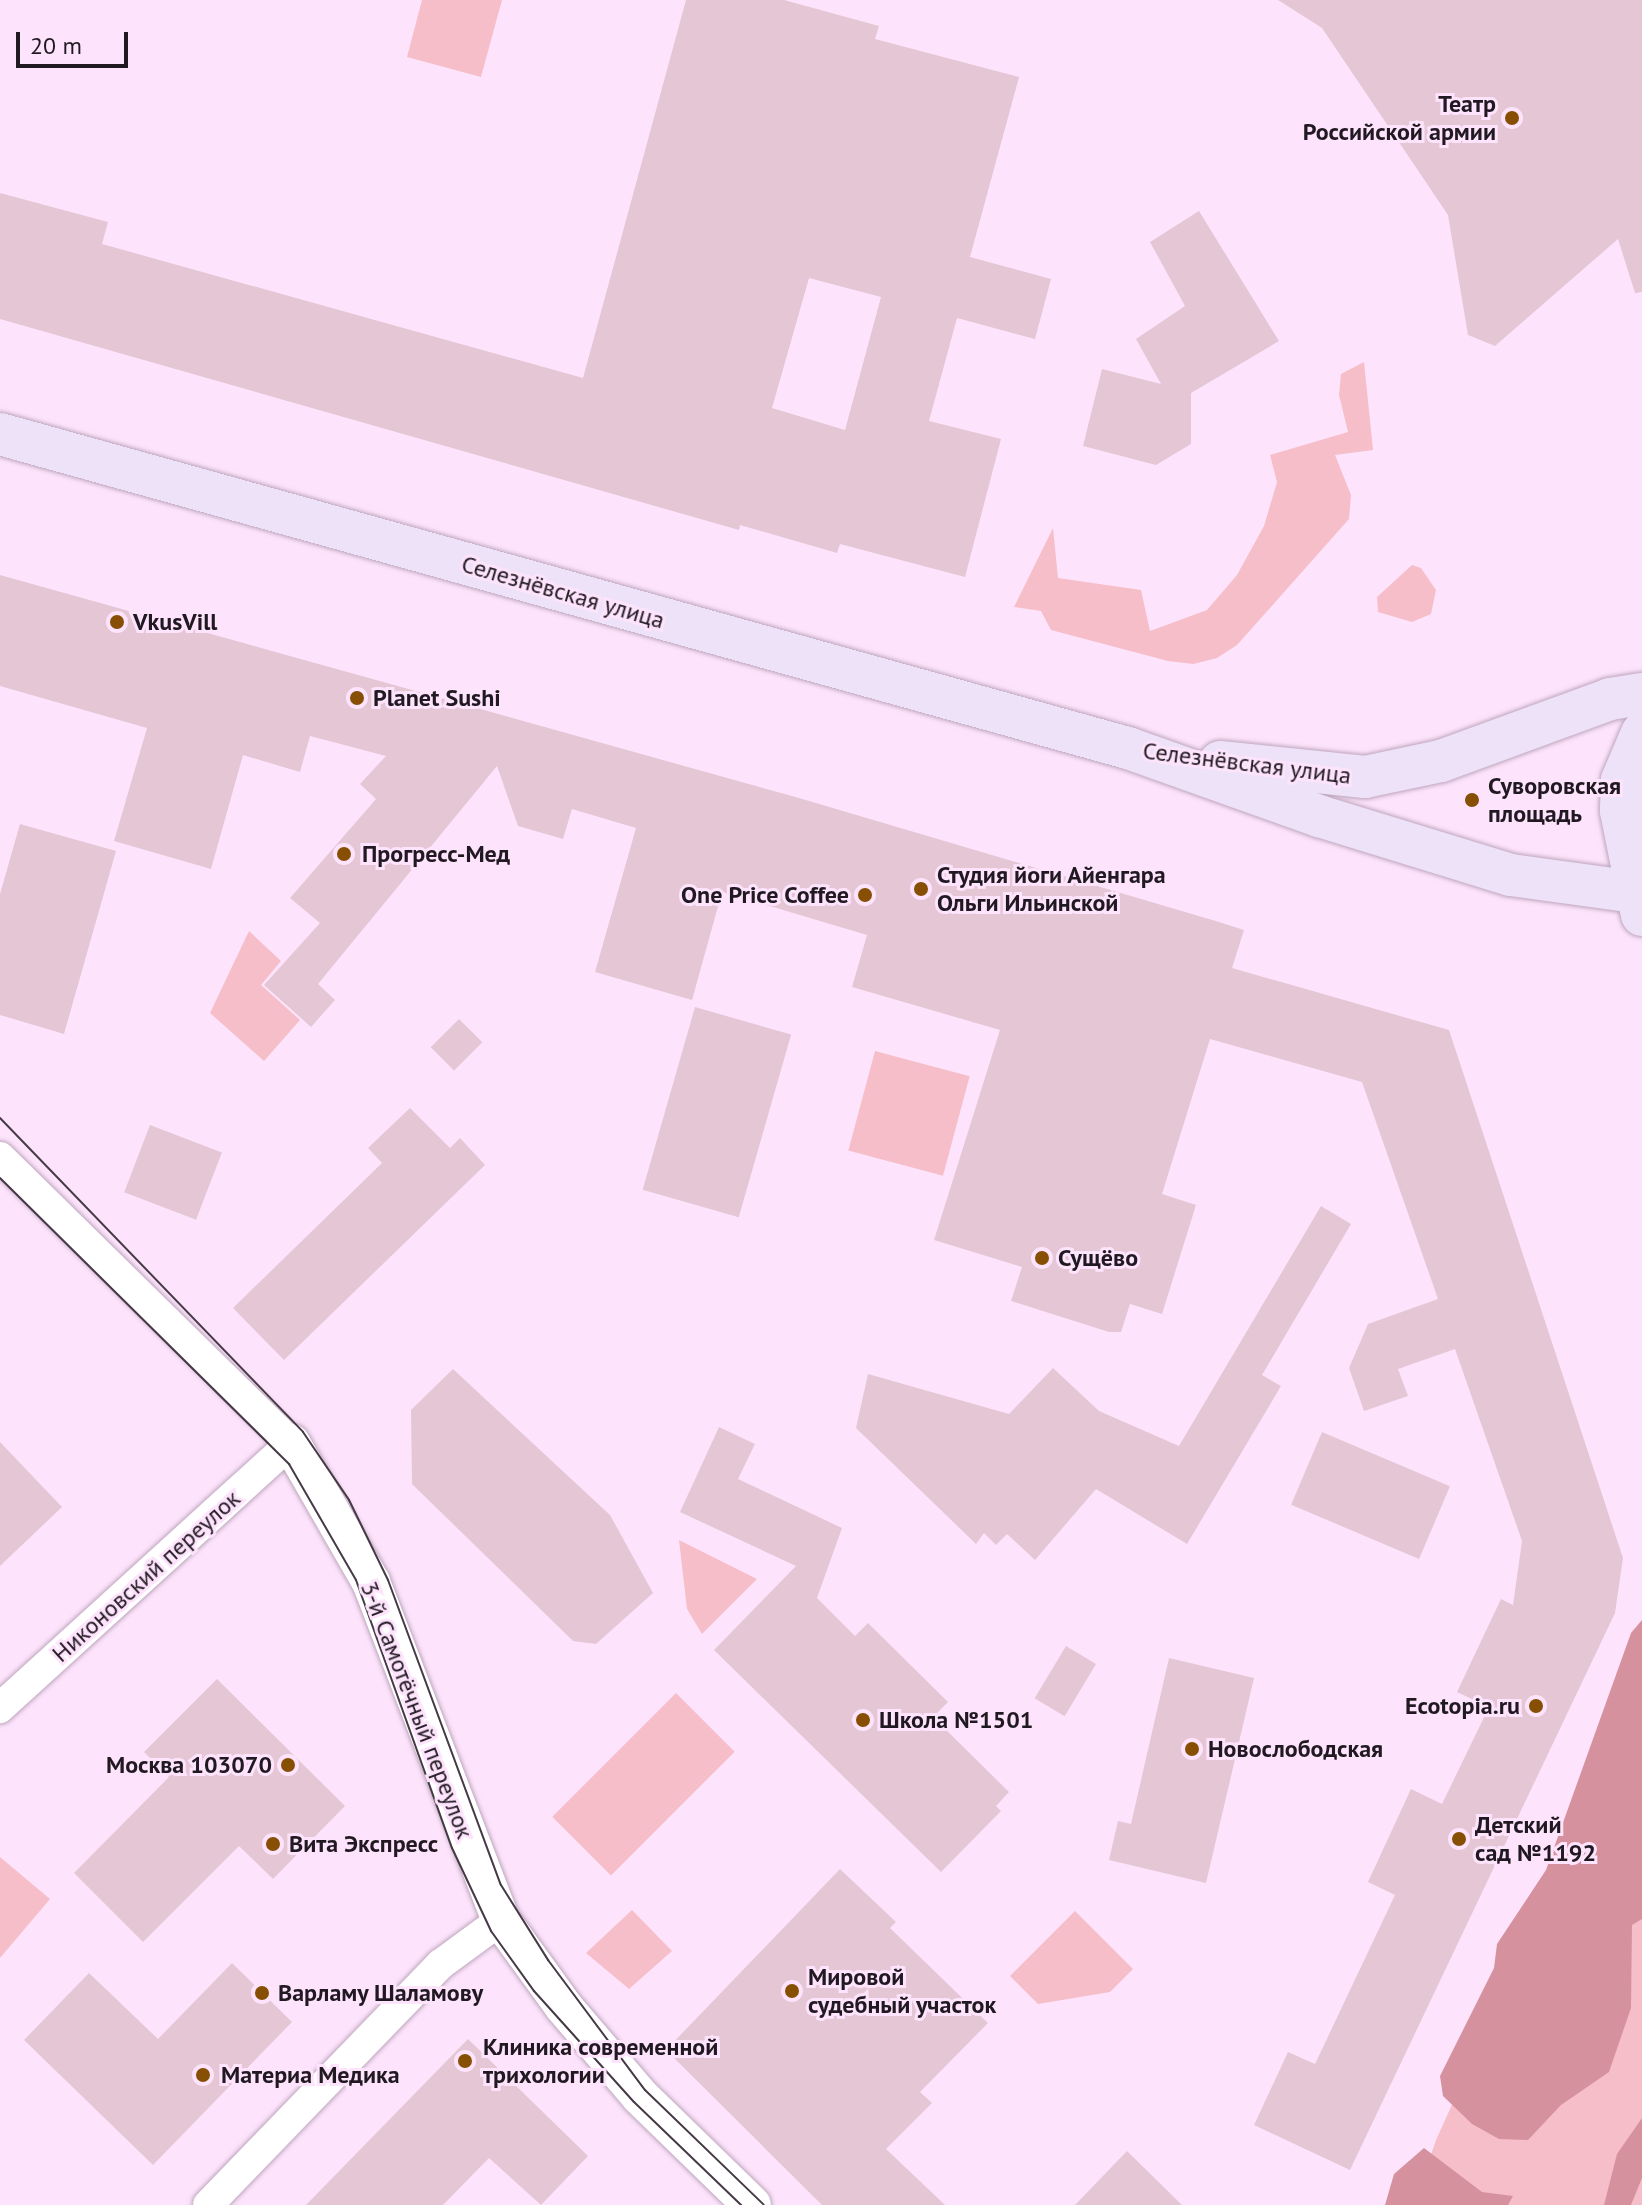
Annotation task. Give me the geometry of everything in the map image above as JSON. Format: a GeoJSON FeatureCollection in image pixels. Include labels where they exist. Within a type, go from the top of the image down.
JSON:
{"type":"FeatureCollection","features":[{"type":"Feature","properties":{"kind":"main road","name":"Селезнёвская улица"},"geometry":{"type":"LineString","coordinates":[[0,434],[1128,748],[1319,816],[1511,875],[1639,903]]}},
{"type":"Feature","properties":{"kind":"main road","name":"Селезнёвская улица"},"geometry":{"type":"LineString","coordinates":[[1128,748],[1365,777],[1441,761],[1610,699],[1642,694]]}},
{"type":"Feature","properties":{"kind":"main road"},"geometry":{"type":"LineString","coordinates":[[1639,903],[1621,811],[1622,780],[1642,733]]}},
{"type":"Feature","properties":{"kind":"street","name":"3-й Самотёчный переулок"},"geometry":{"type":"LineString","coordinates":[[0,1157],[291,1443],[371,1582],[501,1920],[564,2007],[640,2096],[752,2205]]}},
{"type":"Feature","properties":{"kind":"street","name":"Никоновский переулок"},"geometry":{"type":"LineString","coordinates":[[0,1708],[291,1443]]}},
{"type":"Feature","properties":{"kind":"street"},"geometry":{"type":"LineString","coordinates":[[208,2205],[441,1964],[501,1920]]}},
{"type":"Feature","properties":{"kind":"shaded area"},"geometry":{"type":"Polygon","coordinates":[[[422,0],[502,0],[481,77],[407,57],[422,0]]]}},
{"type":"Feature","properties":{"kind":"shaded area"},"geometry":{"type":"Polygon","coordinates":[[[1364,362],[1373,450],[1335,455],[1351,495],[1349,519],[1237,645],[1217,658],[1193,664],[1168,661],[1051,630],[1041,611],[1014,607],[1053,528],[1058,578],[1141,590],[1150,631],[1207,610],[1237,575],[1264,526],[1277,482],[1270,455],[1348,432],[1339,395],[1341,374],[1364,362]]]}},
{"type":"Feature","properties":{"kind":"shaded area"},"geometry":{"type":"Polygon","coordinates":[[[1412,565],[1421,568],[1436,590],[1431,614],[1412,622],[1378,612],[1377,597],[1412,565]]]}},
{"type":"Feature","properties":{"kind":"shaded area"},"geometry":{"type":"Polygon","coordinates":[[[249,931],[281,961],[261,985],[300,1020],[264,1061],[210,1013],[249,931]]]}},
{"type":"Feature","properties":{"kind":"shaded area"},"geometry":{"type":"Polygon","coordinates":[[[875,1051],[970,1076],[943,1176],[848,1150],[875,1051]]]}},
{"type":"Feature","properties":{"kind":"shaded area"},"geometry":{"type":"Polygon","coordinates":[[[679,1540],[757,1579],[702,1634],[687,1609],[679,1540]]]}},
{"type":"Feature","properties":{"kind":"shaded area"},"geometry":{"type":"Polygon","coordinates":[[[1642,1620],[1642,1919],[1632,1925],[1631,2008],[1609,2072],[1561,2105],[1528,2140],[1499,2139],[1472,2124],[1443,2096],[1440,2076],[1494,1968],[1497,1944],[1546,1870],[1631,1633],[1642,1620]]]}},
{"type":"Feature","properties":{"kind":"shaded area"},"geometry":{"type":"Polygon","coordinates":[[[1642,1685],[1642,2205],[1414,2205],[1436,2140],[1642,1685]]]}},
{"type":"Feature","properties":{"kind":"shaded area"},"geometry":{"type":"Polygon","coordinates":[[[676,1693],[735,1752],[611,1875],[552,1817],[676,1693]]]}},
{"type":"Feature","properties":{"kind":"shaded area"},"geometry":{"type":"Polygon","coordinates":[[[0,1857],[50,1899],[0,1958],[0,1857]]]}},
{"type":"Feature","properties":{"kind":"shaded area"},"geometry":{"type":"Polygon","coordinates":[[[632,1910],[672,1951],[629,1989],[586,1953],[632,1910]]]}},
{"type":"Feature","properties":{"kind":"shaded area"},"geometry":{"type":"Polygon","coordinates":[[[1075,1911],[1133,1969],[1110,1992],[1038,2004],[1010,1976],[1075,1911]]]}},
{"type":"Feature","properties":{"kind":"shaded area"},"geometry":{"type":"Polygon","coordinates":[[[1642,2118],[1642,2178],[1631,2205],[1604,2205],[1617,2154],[1642,2118]]]}},
{"type":"Feature","properties":{"kind":"shaded area"},"geometry":{"type":"Polygon","coordinates":[[[1424,2148],[1482,2192],[1513,2196],[1508,2205],[1385,2205],[1394,2174],[1424,2148]]]}},
{"type":"Feature","properties":{"kind":"building"},"geometry":{"type":"Polygon","coordinates":[[[686,0],[784,0],[879,26],[875,39],[1019,77],[970,257],[1051,279],[1035,339],[957,318],[929,421],[1001,439],[965,577],[840,544],[837,553],[740,525],[739,530],[0,319],[0,193],[108,222],[102,244],[583,378],[686,0]],[[809,278],[772,408],[845,430],[881,297],[809,278]]]}},
{"type":"Feature","properties":{"kind":"building","name":"Театр Российской армии"},"geometry":{"type":"Polygon","coordinates":[[[1278,0],[1642,0],[1642,292],[1635,293],[1618,239],[1495,346],[1468,335],[1448,215],[1322,28],[1278,0]]]}},
{"type":"Feature","properties":{"kind":"building"},"geometry":{"type":"Polygon","coordinates":[[[1199,211],[1279,341],[1191,393],[1191,444],[1156,465],[1083,446],[1102,369],[1161,384],[1136,339],[1185,306],[1150,242],[1199,211]]]}},
{"type":"Feature","properties":{"kind":"building"},"geometry":{"type":"Polygon","coordinates":[[[0,575],[799,798],[1219,922],[1244,930],[1232,968],[1449,1030],[1623,1558],[1615,1613],[1350,2170],[1254,2125],[1288,2052],[1315,2064],[1395,1895],[1368,1882],[1411,1789],[1442,1804],[1489,1707],[1457,1692],[1501,1599],[1513,1605],[1522,1541],[1455,1349],[1398,1369],[1408,1396],[1364,1411],[1349,1368],[1368,1324],[1438,1299],[1362,1082],[1210,1039],[1162,1194],[1196,1205],[1162,1314],[1130,1304],[1121,1332],[1109,1332],[1011,1301],[1022,1267],[934,1240],[1000,1030],[852,987],[867,935],[722,892],[692,1000],[595,972],[636,828],[572,809],[563,839],[518,826],[497,766],[318,984],[335,1000],[311,1027],[264,985],[320,923],[290,898],[376,799],[360,784],[386,756],[310,736],[300,772],[243,755],[211,869],[114,841],[147,728],[0,686],[0,575]]]}},
{"type":"Feature","properties":{"kind":"building"},"geometry":{"type":"Polygon","coordinates":[[[20,824],[116,851],[64,1034],[0,1015],[0,894],[20,824]]]}},
{"type":"Feature","properties":{"kind":"building"},"geometry":{"type":"Polygon","coordinates":[[[695,1007],[791,1035],[739,1217],[643,1190],[695,1007]]]}},
{"type":"Feature","properties":{"kind":"building"},"geometry":{"type":"Polygon","coordinates":[[[459,1019],[482,1042],[454,1071],[431,1047],[459,1019]]]}},
{"type":"Feature","properties":{"kind":"building"},"geometry":{"type":"Polygon","coordinates":[[[410,1108],[450,1148],[460,1138],[485,1165],[284,1360],[233,1308],[382,1163],[368,1148],[410,1108]]]}},
{"type":"Feature","properties":{"kind":"building"},"geometry":{"type":"Polygon","coordinates":[[[150,1125],[222,1153],[196,1220],[124,1192],[150,1125]]]}},
{"type":"Feature","properties":{"kind":"building"},"geometry":{"type":"Polygon","coordinates":[[[1321,1206],[1351,1224],[1262,1375],[1281,1386],[1187,1544],[1096,1489],[1035,1560],[1007,1534],[996,1545],[984,1533],[976,1544],[856,1428],[868,1374],[1009,1414],[1053,1368],[1099,1411],[1179,1446],[1321,1206]]]}},
{"type":"Feature","properties":{"kind":"building"},"geometry":{"type":"Polygon","coordinates":[[[453,1369],[610,1515],[653,1593],[596,1644],[573,1641],[412,1484],[411,1410],[453,1369]]]}},
{"type":"Feature","properties":{"kind":"building"},"geometry":{"type":"Polygon","coordinates":[[[719,1427],[755,1444],[738,1479],[842,1528],[817,1598],[855,1636],[868,1623],[948,1702],[933,1717],[1009,1792],[996,1806],[1001,1811],[941,1872],[714,1650],[796,1566],[680,1512],[719,1427]]]}},
{"type":"Feature","properties":{"kind":"building"},"geometry":{"type":"Polygon","coordinates":[[[1322,1432],[1450,1486],[1419,1559],[1291,1505],[1322,1432]]]}},
{"type":"Feature","properties":{"kind":"building"},"geometry":{"type":"Polygon","coordinates":[[[0,1442],[62,1507],[0,1566],[0,1442]]]}},
{"type":"Feature","properties":{"kind":"building"},"geometry":{"type":"Polygon","coordinates":[[[1066,1646],[1096,1664],[1065,1716],[1035,1698],[1066,1646]]]}},
{"type":"Feature","properties":{"kind":"building","name":"Новослободская"},"geometry":{"type":"Polygon","coordinates":[[[1169,1658],[1254,1678],[1206,1883],[1109,1860],[1118,1821],[1131,1824],[1169,1658]]]}},
{"type":"Feature","properties":{"kind":"building"},"geometry":{"type":"Polygon","coordinates":[[[217,1679],[345,1806],[273,1879],[239,1846],[143,1942],[74,1873],[169,1777],[144,1752],[217,1679]]]}},
{"type":"Feature","properties":{"kind":"building"},"geometry":{"type":"Polygon","coordinates":[[[840,1869],[896,1922],[890,1928],[988,2023],[920,2092],[932,2103],[886,2149],[945,2205],[822,2205],[666,2050],[840,1869]]]}},
{"type":"Feature","properties":{"kind":"building"},"geometry":{"type":"Polygon","coordinates":[[[232,1963],[292,2022],[153,2165],[24,2040],[89,1973],[158,2039],[232,1963]]]}},
{"type":"Feature","properties":{"kind":"building"},"geometry":{"type":"Polygon","coordinates":[[[468,2039],[588,2156],[541,2205],[489,2158],[443,2205],[306,2205],[468,2039]]]}},
{"type":"Feature","properties":{"kind":"building"},"geometry":{"type":"Polygon","coordinates":[[[1127,2151],[1182,2205],[1075,2205],[1127,2151]]]}},
{"type":"Feature","properties":{"kind":"tram line"},"geometry":{"type":"LineString","coordinates":[[0,1118],[303,1432],[349,1500],[388,1580],[501,1885],[548,1960],[645,2090],[764,2205]]}},
{"type":"Feature","properties":{"kind":"tram line"},"geometry":{"type":"LineString","coordinates":[[0,1178],[289,1464],[356,1580],[452,1848],[491,1931],[534,1991],[634,2102],[741,2205]]}},
{"type":"Feature","properties":{"kind":"place","name":"Театр Российской армии"},"geometry":{"type":"Point","coordinates":[1512,118]}},
{"type":"Feature","properties":{"kind":"place","name":"VkusVill"},"geometry":{"type":"Point","coordinates":[117,622]}},
{"type":"Feature","properties":{"kind":"place","name":"Planet Sushi"},"geometry":{"type":"Point","coordinates":[357,698]}},
{"type":"Feature","properties":{"kind":"place","name":"Суворовская площадь"},"geometry":{"type":"Point","coordinates":[1472,800]}},
{"type":"Feature","properties":{"kind":"place","name":"Прогресс-Мед"},"geometry":{"type":"Point","coordinates":[344,854]}},
{"type":"Feature","properties":{"kind":"place","name":"Студия йоги Айенгара Ольги Ильинской"},"geometry":{"type":"Point","coordinates":[921,889]}},
{"type":"Feature","properties":{"kind":"place","name":"One Price Coffee"},"geometry":{"type":"Point","coordinates":[865,895]}},
{"type":"Feature","properties":{"kind":"place","name":"Сущёво"},"geometry":{"type":"Point","coordinates":[1042,1258]}},
{"type":"Feature","properties":{"kind":"place","name":"Ecotopia.ru"},"geometry":{"type":"Point","coordinates":[1536,1706]}},
{"type":"Feature","properties":{"kind":"place","name":"Школа №1501"},"geometry":{"type":"Point","coordinates":[863,1720]}},
{"type":"Feature","properties":{"kind":"place","name":"Новослободская"},"geometry":{"type":"Point","coordinates":[1192,1749]}},
{"type":"Feature","properties":{"kind":"place","name":"Москва 103070"},"geometry":{"type":"Point","coordinates":[288,1765]}},
{"type":"Feature","properties":{"kind":"place","name":"Детский сад №1192"},"geometry":{"type":"Point","coordinates":[1459,1839]}},
{"type":"Feature","properties":{"kind":"place","name":"Вита Экспресс"},"geometry":{"type":"Point","coordinates":[273,1844]}},
{"type":"Feature","properties":{"kind":"place","name":"Мировой судебный участок"},"geometry":{"type":"Point","coordinates":[792,1991]}},
{"type":"Feature","properties":{"kind":"place","name":"Варламу Шаламову"},"geometry":{"type":"Point","coordinates":[262,1993]}},
{"type":"Feature","properties":{"kind":"place","name":"Клиника современной трихологии"},"geometry":{"type":"Point","coordinates":[465,2061]}},
{"type":"Feature","properties":{"kind":"place","name":"Материа Медика"},"geometry":{"type":"Point","coordinates":[203,2075]}}]}
